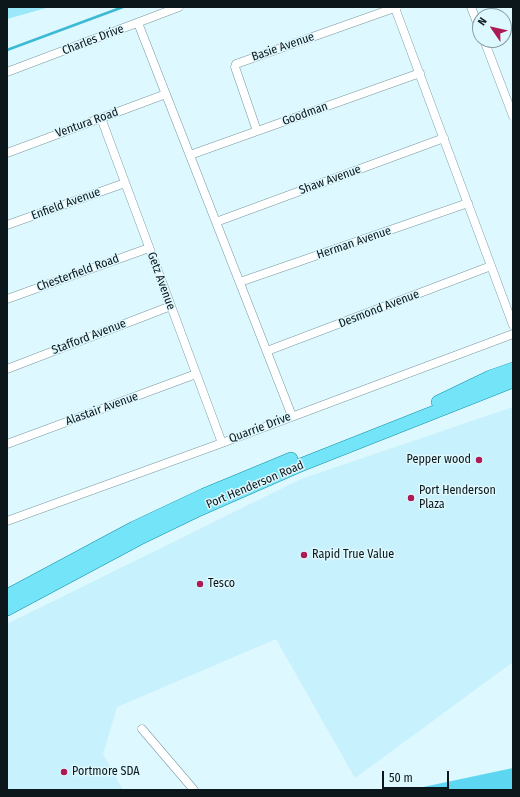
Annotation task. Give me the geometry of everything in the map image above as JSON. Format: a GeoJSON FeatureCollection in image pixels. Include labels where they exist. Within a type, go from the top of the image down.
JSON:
{"type":"FeatureCollection","features":[{"type":"Feature","properties":{"kind":"main road","name":"Port Henderson Road"},"geometry":{"type":"LineString","coordinates":[[7,596],[134,528],[204,495],[421,410],[490,377],[513,369]]}},
{"type":"Feature","properties":{"kind":"main road","name":"Port Henderson Road"},"geometry":{"type":"LineString","coordinates":[[7,609],[138,538],[200,509],[298,466],[513,381]]}},
{"type":"Feature","properties":{"kind":"street","name":"Charles Drive"},"geometry":{"type":"LineString","coordinates":[[7,72],[179,7]]}},
{"type":"Feature","properties":{"kind":"street"},"geometry":{"type":"LineString","coordinates":[[396,7],[513,325]]}},
{"type":"Feature","properties":{"kind":"street","name":"Basie Avenue"},"geometry":{"type":"LineString","coordinates":[[257,131],[235,67],[236,64],[396,7]]}},
{"type":"Feature","properties":{"kind":"street"},"geometry":{"type":"LineString","coordinates":[[138,23],[292,416]]}},
{"type":"Feature","properties":{"kind":"street"},"geometry":{"type":"LineString","coordinates":[[487,48],[513,116]]}},
{"type":"Feature","properties":{"kind":"street","name":"Goodman"},"geometry":{"type":"LineString","coordinates":[[190,155],[420,73]]}},
{"type":"Feature","properties":{"kind":"street","name":"Ventura Road"},"geometry":{"type":"LineString","coordinates":[[7,153],[166,94]]}},
{"type":"Feature","properties":{"kind":"street","name":"Getz Avenue"},"geometry":{"type":"LineString","coordinates":[[101,118],[222,443]]}},
{"type":"Feature","properties":{"kind":"street","name":"Shaw Avenue"},"geometry":{"type":"LineString","coordinates":[[216,222],[444,138]]}},
{"type":"Feature","properties":{"kind":"street","name":"Enfield Avenue"},"geometry":{"type":"LineString","coordinates":[[7,225],[125,183]]}},
{"type":"Feature","properties":{"kind":"street","name":"Herman Avenue"},"geometry":{"type":"LineString","coordinates":[[240,282],[468,203]]}},
{"type":"Feature","properties":{"kind":"street","name":"Chesterfield Road"},"geometry":{"type":"LineString","coordinates":[[7,299],[149,248]]}},
{"type":"Feature","properties":{"kind":"street","name":"Desmond Avenue"},"geometry":{"type":"LineString","coordinates":[[267,351],[491,266]]}},
{"type":"Feature","properties":{"kind":"street","name":"Stafford Avenue"},"geometry":{"type":"LineString","coordinates":[[7,369],[171,306]]}},
{"type":"Feature","properties":{"kind":"street","name":"Quarrie Drive"},"geometry":{"type":"LineString","coordinates":[[7,521],[222,443],[513,334]]}},
{"type":"Feature","properties":{"kind":"street","name":"Alastair Avenue"},"geometry":{"type":"LineString","coordinates":[[7,444],[196,374]]}},
{"type":"Feature","properties":{"kind":"street"},"geometry":{"type":"LineString","coordinates":[[142,729],[194,790]]}},
{"type":"Feature","properties":{"kind":"shaded area"},"geometry":{"type":"Polygon","coordinates":[[[7,7],[50,7],[7,19],[7,7]]]}},
{"type":"Feature","properties":{"kind":"shaded area"},"geometry":{"type":"Polygon","coordinates":[[[513,407],[513,662],[355,778],[276,639],[117,707],[103,754],[123,790],[7,790],[7,624],[301,479],[513,407]]]}},
{"type":"Feature","properties":{"kind":"shaded area"},"geometry":{"type":"Polygon","coordinates":[[[513,768],[513,790],[409,790],[513,768]]]}},
{"type":"Feature","properties":{"kind":"waterway"},"geometry":{"type":"LineString","coordinates":[[7,50],[123,7]]}},
{"type":"Feature","properties":{"kind":"place","name":"Pepper wood"},"geometry":{"type":"Point","coordinates":[479,460]}},
{"type":"Feature","properties":{"kind":"place","name":"Port Henderson Plaza"},"geometry":{"type":"Point","coordinates":[411,498]}},
{"type":"Feature","properties":{"kind":"place","name":"Rapid True Value"},"geometry":{"type":"Point","coordinates":[304,555]}},
{"type":"Feature","properties":{"kind":"place","name":"Tesco"},"geometry":{"type":"Point","coordinates":[200,584]}},
{"type":"Feature","properties":{"kind":"place","name":"Portmore SDA"},"geometry":{"type":"Point","coordinates":[64,772]}}]}
